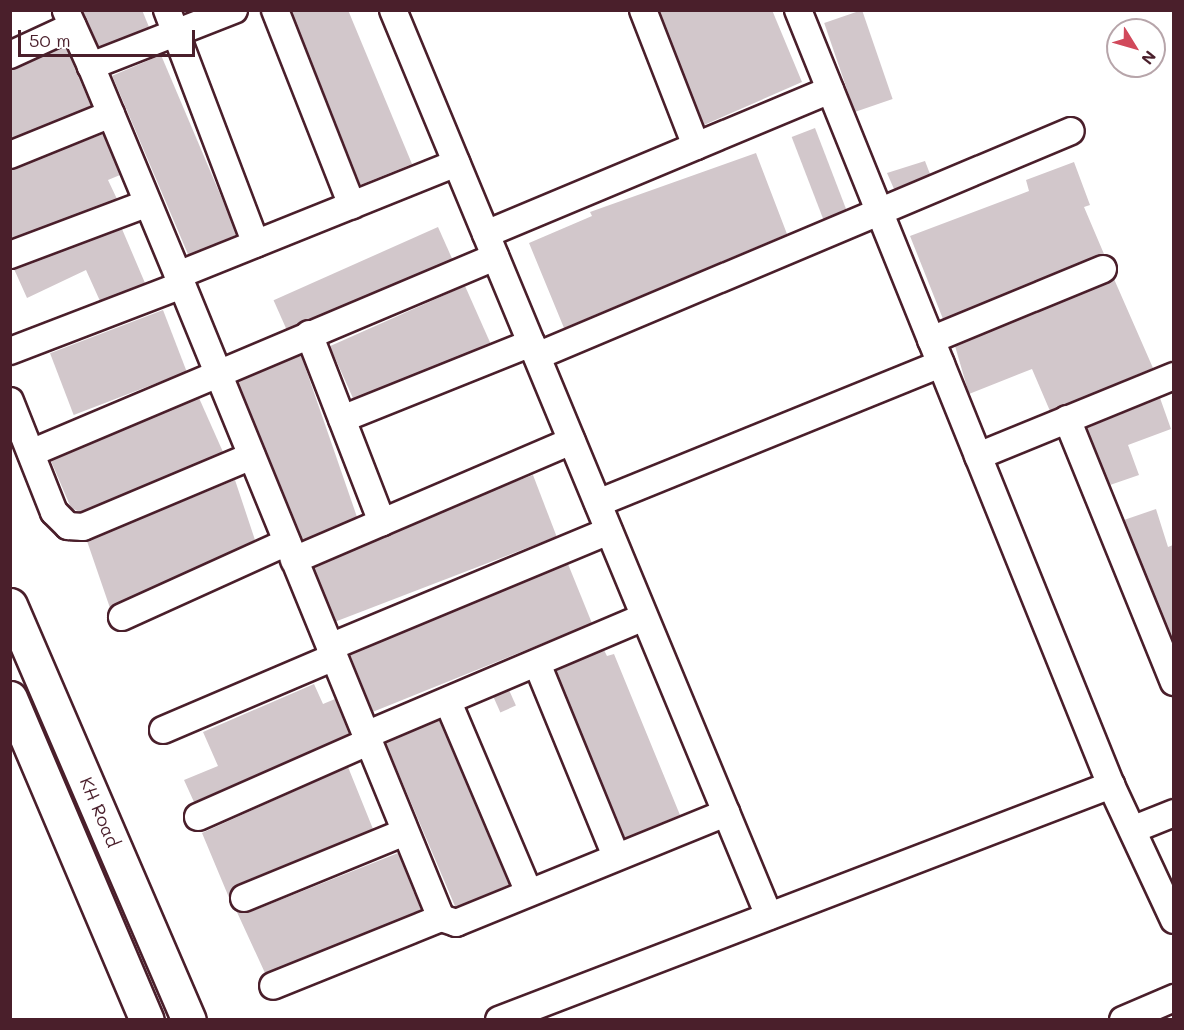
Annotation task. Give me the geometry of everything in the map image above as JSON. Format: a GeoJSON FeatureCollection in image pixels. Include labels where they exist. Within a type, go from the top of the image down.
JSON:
{"type":"FeatureCollection","features":[{"type":"Feature","properties":{"kind":"main road","name":"KH Road"},"geometry":{"type":"LineString","coordinates":[[10,605],[189,1020]]}},
{"type":"Feature","properties":{"kind":"main road","name":"KH Road"},"geometry":{"type":"LineString","coordinates":[[10,698],[147,1020]]}},
{"type":"Feature","properties":{"kind":"street"},"geometry":{"type":"LineString","coordinates":[[91,66],[172,22],[234,10]]}},
{"type":"Feature","properties":{"kind":"street"},"geometry":{"type":"LineString","coordinates":[[275,10],[352,205]]}},
{"type":"Feature","properties":{"kind":"street"},"geometry":{"type":"LineString","coordinates":[[393,10],[769,916]]}},
{"type":"Feature","properties":{"kind":"street"},"geometry":{"type":"LineString","coordinates":[[643,10],[696,146]]}},
{"type":"Feature","properties":{"kind":"street"},"geometry":{"type":"LineString","coordinates":[[798,10],[1111,785],[1134,829],[1173,920]]}},
{"type":"Feature","properties":{"kind":"street"},"geometry":{"type":"LineString","coordinates":[[10,56],[69,18],[180,280],[441,918]]}},
{"type":"Feature","properties":{"kind":"street"},"geometry":{"type":"LineString","coordinates":[[172,22],[256,244]]}},
{"type":"Feature","properties":{"kind":"street"},"geometry":{"type":"LineString","coordinates":[[31,453],[309,334],[696,146],[830,90]]}},
{"type":"Feature","properties":{"kind":"street"},"geometry":{"type":"LineString","coordinates":[[10,155],[111,114]]}},
{"type":"Feature","properties":{"kind":"street"},"geometry":{"type":"LineString","coordinates":[[342,419],[534,350],[879,212],[1071,131]]}},
{"type":"Feature","properties":{"kind":"street"},"geometry":{"type":"LineString","coordinates":[[10,351],[180,280],[256,244],[456,163]]}},
{"type":"Feature","properties":{"kind":"street"},"geometry":{"type":"LineString","coordinates":[[10,255],[148,203]]}},
{"type":"Feature","properties":{"kind":"street"},"geometry":{"type":"LineString","coordinates":[[931,340],[1103,269]]}},
{"type":"Feature","properties":{"kind":"street"},"geometry":{"type":"LineString","coordinates":[[309,334],[382,522]]}},
{"type":"Feature","properties":{"kind":"street"},"geometry":{"type":"LineString","coordinates":[[598,503],[941,363]]}},
{"type":"Feature","properties":{"kind":"street"},"geometry":{"type":"LineString","coordinates":[[978,456],[1173,376]]}},
{"type":"Feature","properties":{"kind":"street"},"geometry":{"type":"LineString","coordinates":[[10,401],[54,512],[68,526],[83,527],[252,456]]}},
{"type":"Feature","properties":{"kind":"street"},"geometry":{"type":"LineString","coordinates":[[1067,419],[1173,681]]}},
{"type":"Feature","properties":{"kind":"street"},"geometry":{"type":"LineString","coordinates":[[122,617],[291,551],[382,522],[572,441]]}},
{"type":"Feature","properties":{"kind":"street"},"geometry":{"type":"LineString","coordinates":[[163,730],[332,652],[609,531]]}},
{"type":"Feature","properties":{"kind":"street"},"geometry":{"type":"LineString","coordinates":[[198,817],[448,702],[538,666],[644,617]]}},
{"type":"Feature","properties":{"kind":"street"},"geometry":{"type":"LineString","coordinates":[[538,666],[615,854]]}},
{"type":"Feature","properties":{"kind":"street"},"geometry":{"type":"LineString","coordinates":[[448,702],[529,893]]}},
{"type":"Feature","properties":{"kind":"street"},"geometry":{"type":"LineString","coordinates":[[499,1020],[1111,785]]}},
{"type":"Feature","properties":{"kind":"street"},"geometry":{"type":"LineString","coordinates":[[273,986],[441,918],[456,923],[615,854],[726,813]]}},
{"type":"Feature","properties":{"kind":"street"},"geometry":{"type":"LineString","coordinates":[[1134,829],[1173,813]]}},
{"type":"Feature","properties":{"kind":"street"},"geometry":{"type":"LineString","coordinates":[[244,898],[405,832]]}},
{"type":"Feature","properties":{"kind":"street"},"geometry":{"type":"LineString","coordinates":[[1123,1020],[1173,998]]}},
{"type":"Feature","properties":{"kind":"building"},"geometry":{"type":"Polygon","coordinates":[[[82,10],[142,10],[149,27],[99,47],[82,10]]]}},
{"type":"Feature","properties":{"kind":"building"},"geometry":{"type":"Polygon","coordinates":[[[291,10],[348,10],[412,164],[360,185],[291,10]]]}},
{"type":"Feature","properties":{"kind":"building"},"geometry":{"type":"Polygon","coordinates":[[[659,10],[772,10],[802,82],[704,125],[659,10]]]}},
{"type":"Feature","properties":{"kind":"building"},"geometry":{"type":"Polygon","coordinates":[[[862,10],[893,99],[855,112],[824,23],[862,10]]]}},
{"type":"Feature","properties":{"kind":"building"},"geometry":{"type":"Polygon","coordinates":[[[65,46],[91,106],[10,139],[10,70],[65,46]]]}},
{"type":"Feature","properties":{"kind":"building"},"geometry":{"type":"Polygon","coordinates":[[[161,55],[237,234],[188,255],[112,76],[161,55]]]}},
{"type":"Feature","properties":{"kind":"building"},"geometry":{"type":"Polygon","coordinates":[[[815,128],[847,210],[823,219],[792,137],[815,128]]]}},
{"type":"Feature","properties":{"kind":"building"},"geometry":{"type":"Polygon","coordinates":[[[103,134],[120,175],[108,180],[117,199],[10,239],[10,170],[103,134]]]}},
{"type":"Feature","properties":{"kind":"building"},"geometry":{"type":"Polygon","coordinates":[[[756,153],[787,234],[564,328],[529,243],[592,216],[590,212],[756,153]]]}},
{"type":"Feature","properties":{"kind":"building"},"geometry":{"type":"Polygon","coordinates":[[[925,161],[930,174],[894,189],[887,173],[925,161]]]}},
{"type":"Feature","properties":{"kind":"building"},"geometry":{"type":"Polygon","coordinates":[[[1074,162],[1090,205],[1084,207],[1104,254],[943,319],[910,236],[1029,191],[1026,180],[1074,162]]]}},
{"type":"Feature","properties":{"kind":"building"},"geometry":{"type":"Polygon","coordinates":[[[438,227],[452,259],[288,332],[274,300],[438,227]]]}},
{"type":"Feature","properties":{"kind":"building"},"geometry":{"type":"Polygon","coordinates":[[[122,229],[145,283],[100,301],[86,270],[27,298],[14,269],[122,229]]]}},
{"type":"Feature","properties":{"kind":"building"},"geometry":{"type":"Polygon","coordinates":[[[1114,279],[1153,368],[1050,411],[1032,369],[969,394],[955,346],[1114,279]]]}},
{"type":"Feature","properties":{"kind":"building"},"geometry":{"type":"Polygon","coordinates":[[[465,286],[490,343],[355,403],[330,346],[465,286]]]}},
{"type":"Feature","properties":{"kind":"building"},"geometry":{"type":"Polygon","coordinates":[[[163,310],[187,372],[74,415],[50,353],[163,310]]]}},
{"type":"Feature","properties":{"kind":"building"},"geometry":{"type":"Polygon","coordinates":[[[301,355],[357,517],[303,540],[238,382],[301,355]]]}},
{"type":"Feature","properties":{"kind":"building"},"geometry":{"type":"Polygon","coordinates":[[[199,398],[223,452],[80,512],[71,508],[51,461],[199,398]]]}},
{"type":"Feature","properties":{"kind":"building"},"geometry":{"type":"Polygon","coordinates":[[[1160,398],[1171,429],[1128,445],[1139,475],[1110,485],[1087,428],[1160,398]]]}},
{"type":"Feature","properties":{"kind":"building"},"geometry":{"type":"Polygon","coordinates":[[[533,475],[557,537],[334,622],[311,560],[533,475]]]}},
{"type":"Feature","properties":{"kind":"building"},"geometry":{"type":"Polygon","coordinates":[[[235,480],[255,540],[110,608],[87,541],[235,480]]]}},
{"type":"Feature","properties":{"kind":"building"},"geometry":{"type":"Polygon","coordinates":[[[1156,509],[1168,547],[1173,545],[1173,641],[1124,520],[1156,509]]]}},
{"type":"Feature","properties":{"kind":"building"},"geometry":{"type":"Polygon","coordinates":[[[568,564],[592,623],[373,712],[349,652],[568,564]]]}},
{"type":"Feature","properties":{"kind":"building"},"geometry":{"type":"Polygon","coordinates":[[[604,650],[607,656],[614,654],[680,815],[625,838],[556,671],[604,650]]]}},
{"type":"Feature","properties":{"kind":"building"},"geometry":{"type":"Polygon","coordinates":[[[314,684],[323,704],[335,699],[349,734],[194,802],[184,780],[218,766],[203,732],[314,684]]]}},
{"type":"Feature","properties":{"kind":"building"},"geometry":{"type":"Polygon","coordinates":[[[509,690],[516,706],[500,712],[493,697],[509,690]]]}},
{"type":"Feature","properties":{"kind":"building"},"geometry":{"type":"Polygon","coordinates":[[[439,720],[509,885],[456,907],[386,743],[439,720]]]}},
{"type":"Feature","properties":{"kind":"building"},"geometry":{"type":"Polygon","coordinates":[[[348,767],[373,829],[238,884],[230,900],[202,833],[348,767]]]}},
{"type":"Feature","properties":{"kind":"building"},"geometry":{"type":"Polygon","coordinates":[[[398,853],[421,910],[265,973],[236,910],[250,912],[398,853]]]}}]}
